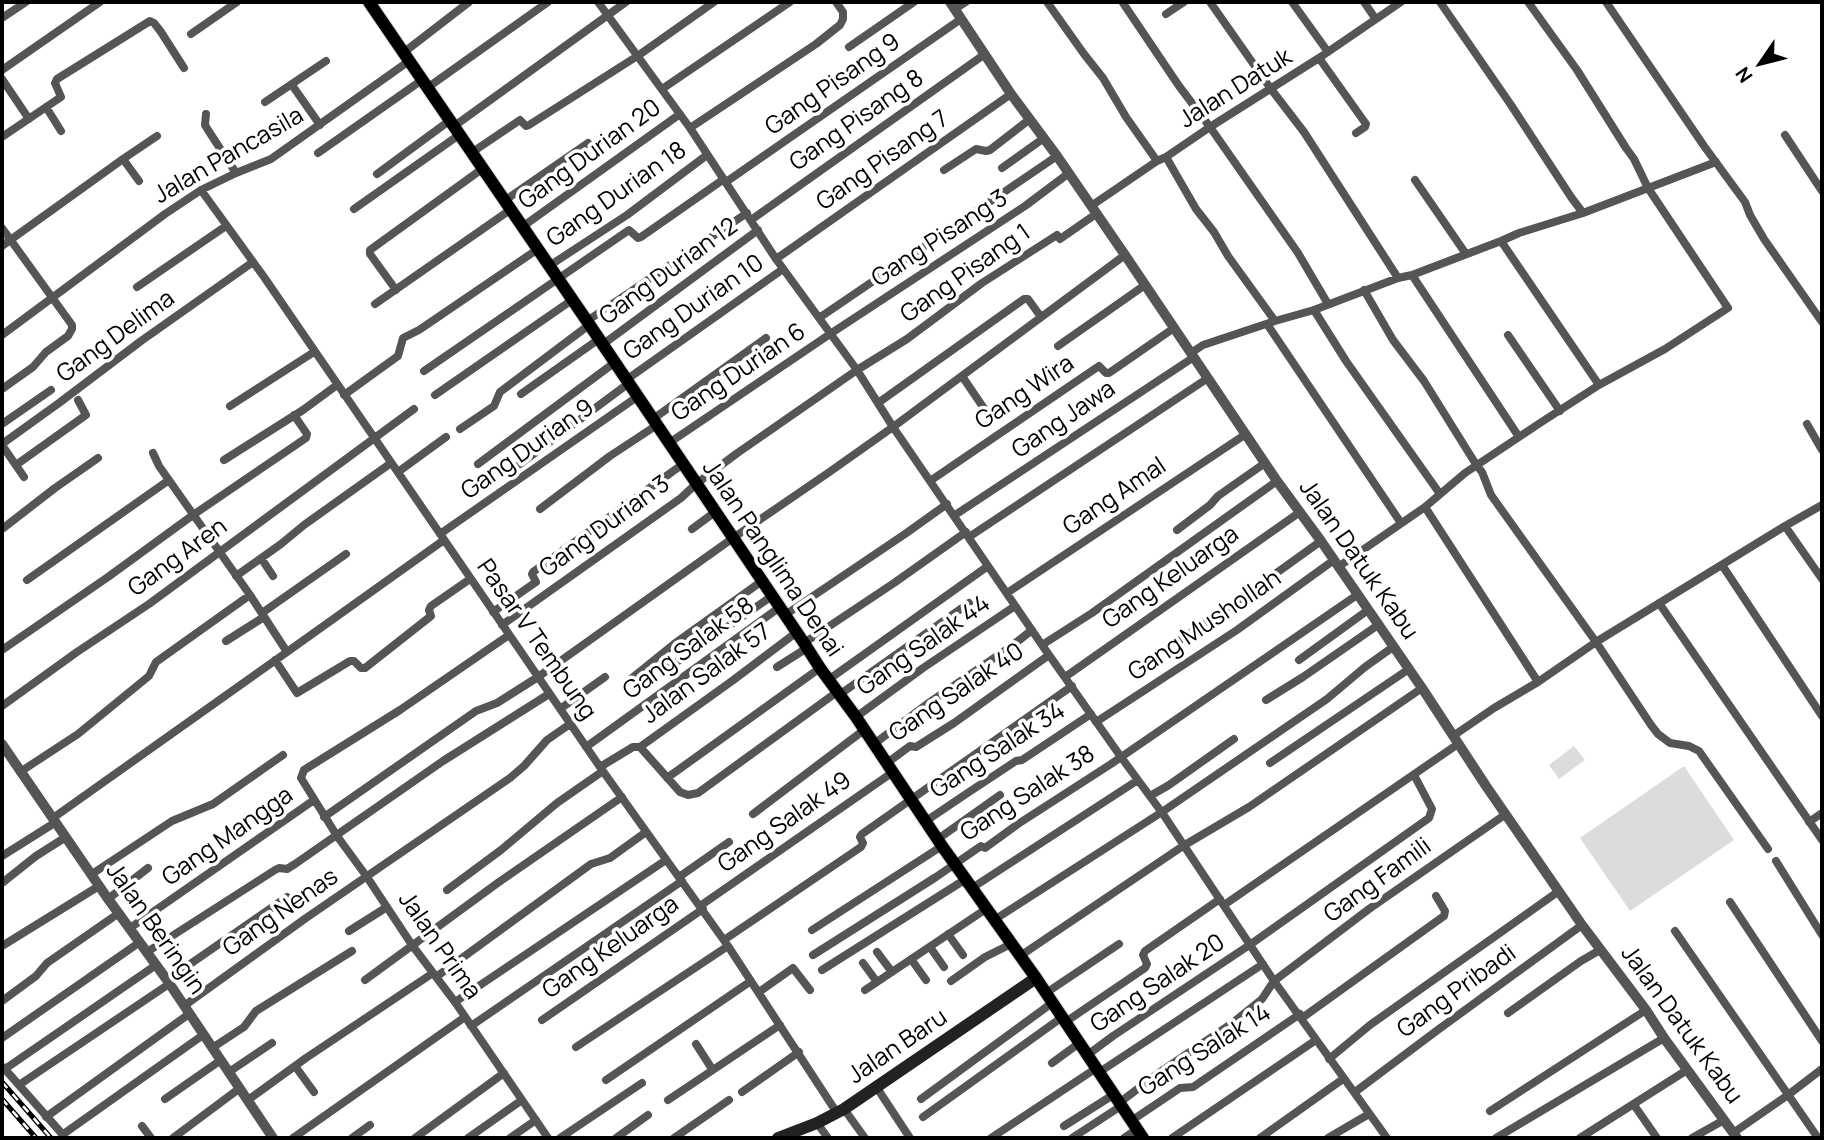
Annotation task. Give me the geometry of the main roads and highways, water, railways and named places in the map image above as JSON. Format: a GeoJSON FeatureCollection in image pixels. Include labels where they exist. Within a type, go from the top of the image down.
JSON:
{"type":"FeatureCollection","features":[{"type":"Feature","properties":{"kind":"main road","name":"Jalan Panglima Denai"},"geometry":{"type":"LineString","coordinates":[[372,3],[828,680],[1036,978],[1137,1130]]}},
{"type":"Feature","properties":{"kind":"main road","name":"Jalan Baru"},"geometry":{"type":"LineString","coordinates":[[778,1138],[841,1111],[1036,978]]}},
{"type":"Feature","properties":{"kind":"railway"},"geometry":{"type":"LineString","coordinates":[[2,1082],[51,1138]]}},
{"type":"Feature","properties":{"kind":"railway"},"geometry":{"type":"LineString","coordinates":[[2,1099],[36,1138]]}}]}
